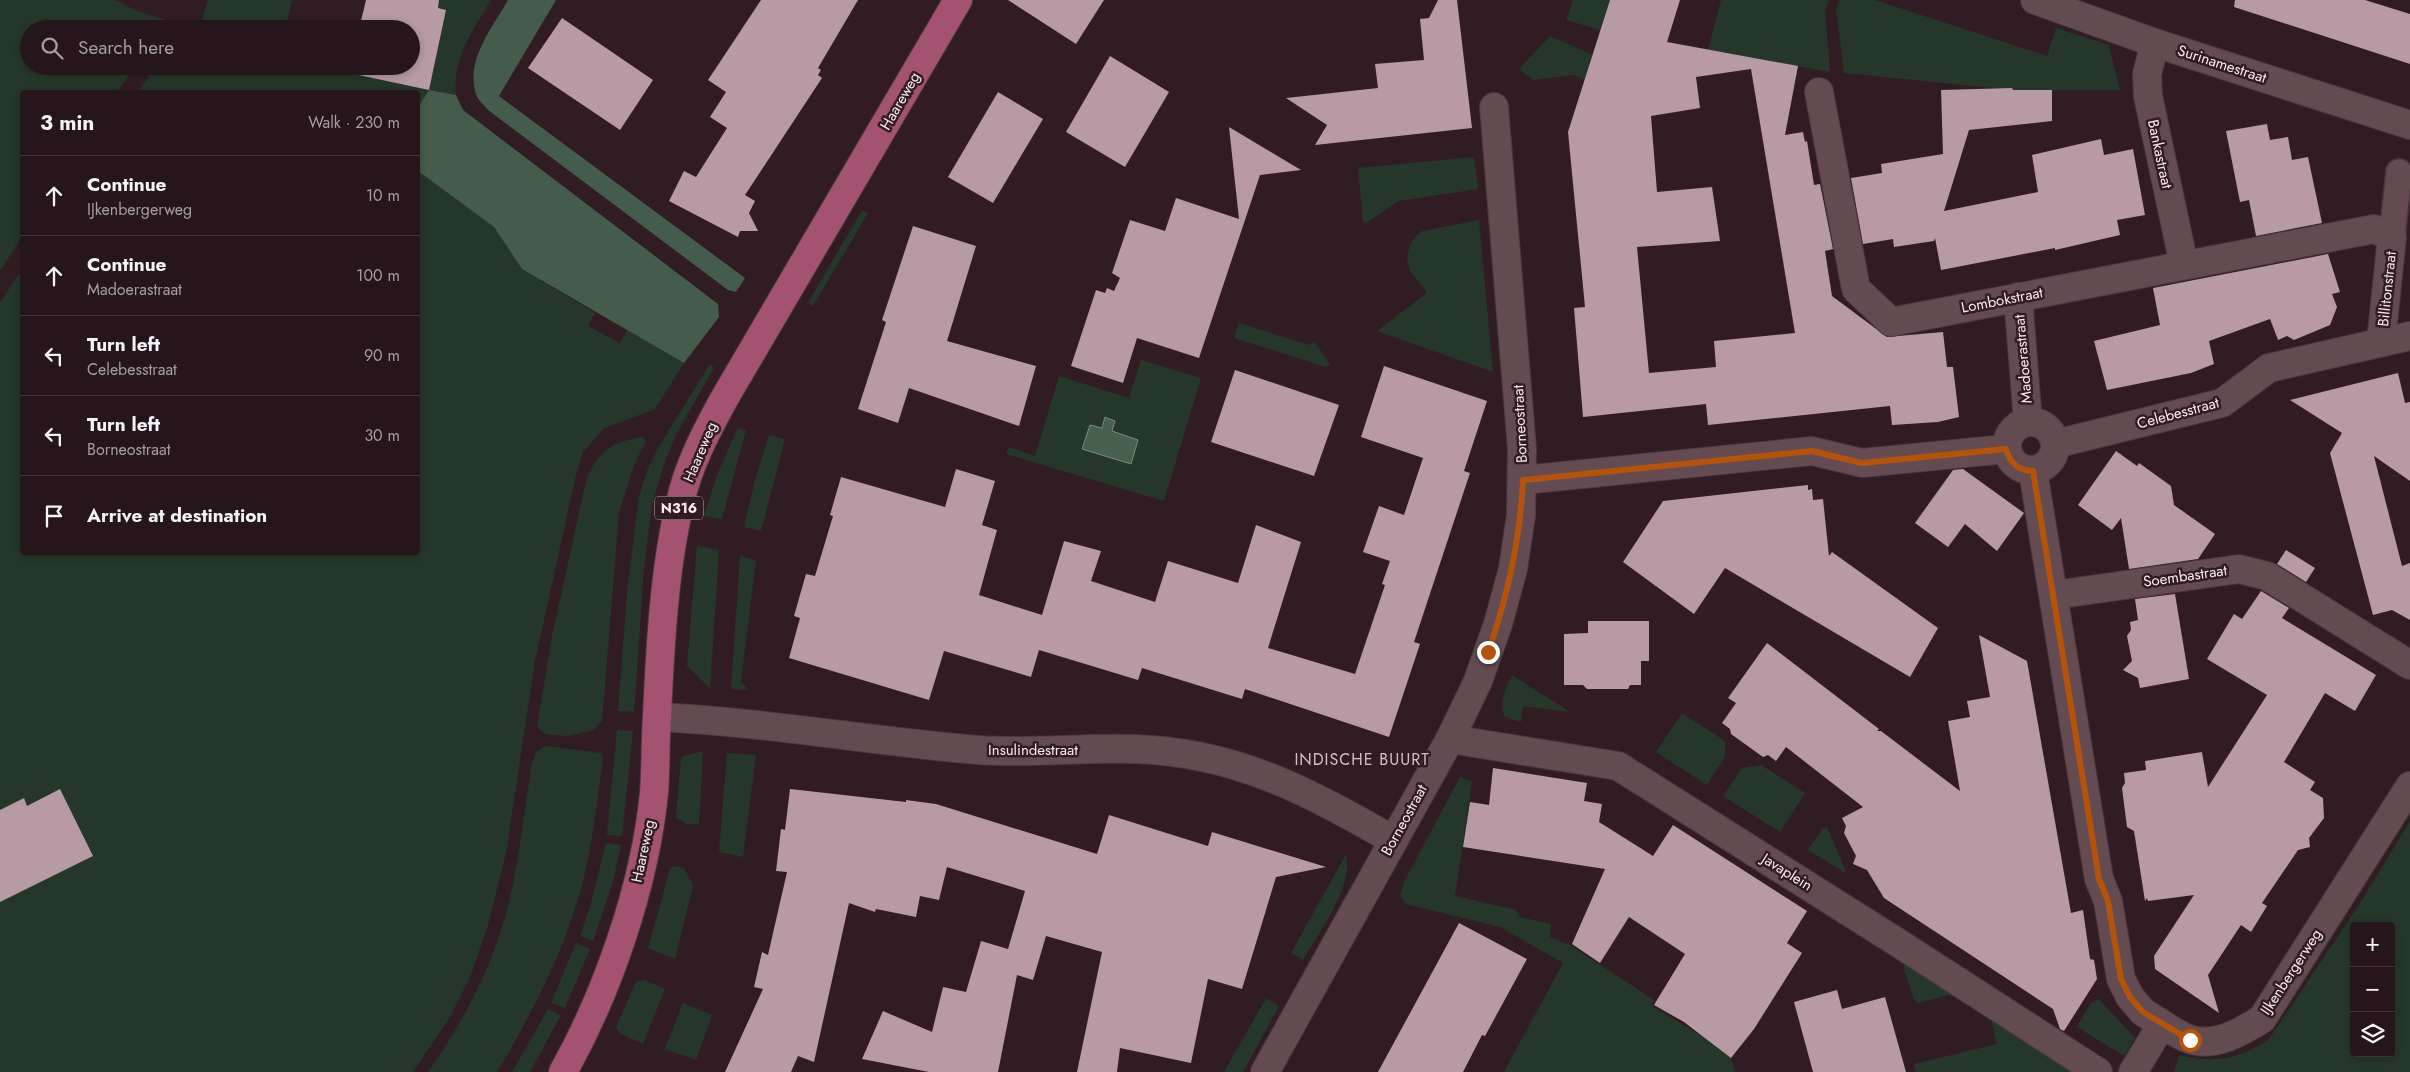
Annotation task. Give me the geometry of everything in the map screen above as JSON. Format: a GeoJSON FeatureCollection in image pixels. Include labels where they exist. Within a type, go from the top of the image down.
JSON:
{"type":"FeatureCollection","features":[{"type":"Feature","properties":{"kind":"main road","name":"Haareweg"},"geometry":{"type":"LineString","coordinates":[[563,1072],[583,1036],[599,998],[634,896],[646,845],[654,794],[662,634],[680,503],[691,465],[724,399],[958,0]]}},
{"type":"Feature","properties":{"kind":"street","name":"Surinamestraat"},"geometry":{"type":"LineString","coordinates":[[2034,0],[2155,43],[2410,125]]}},
{"type":"Feature","properties":{"kind":"street","name":"Bankastraat"},"geometry":{"type":"LineString","coordinates":[[2155,43],[2147,74],[2148,96],[2184,265]]}},
{"type":"Feature","properties":{"kind":"street","name":"Lombokstraat"},"geometry":{"type":"LineString","coordinates":[[1819,92],[1856,289],[1891,322],[2358,233]]}},
{"type":"Feature","properties":{"kind":"street","name":"Borneostraat"},"geometry":{"type":"LineString","coordinates":[[1265,1072],[1450,739],[1478,680],[1498,624],[1513,569],[1521,516],[1523,480],[1520,413],[1494,107]]}},
{"type":"Feature","properties":{"kind":"street","name":"Billitonstraat"},"geometry":{"type":"LineString","coordinates":[[2381,342],[2399,172]]}},
{"type":"Feature","properties":{"kind":"street","name":"Billitonstraat"},"geometry":{"type":"LineString","coordinates":[[2358,233],[2374,229],[2392,237]]}},
{"type":"Feature","properties":{"kind":"street","name":"Madoerastraat"},"geometry":{"type":"LineString","coordinates":[[2018,297],[2028,422]]}},
{"type":"Feature","properties":{"kind":"street","name":"Celebesstraat"},"geometry":{"type":"LineString","coordinates":[[2055,444],[2222,403],[2269,368],[2410,336]]}},
{"type":"Feature","properties":{"kind":"street"},"geometry":{"type":"LineString","coordinates":[[2028,422],[2043,425],[2049,430],[2055,444],[2052,459],[2047,465],[2033,471],[2018,468],[2008,457],[2006,449],[2006,441],[2014,428],[2028,422]]}},
{"type":"Feature","properties":{"kind":"street"},"geometry":{"type":"LineString","coordinates":[[1523,480],[1812,451],[1862,463],[2006,449]]}},
{"type":"Feature","properties":{"kind":"street"},"geometry":{"type":"LineString","coordinates":[[2033,471],[2099,879],[2108,901],[2121,979],[2130,997],[2143,1012],[2162,1024],[2133,1072]]}},
{"type":"Feature","properties":{"kind":"street","name":"Soembastraat"},"geometry":{"type":"LineString","coordinates":[[2054,595],[2239,569],[2267,576],[2410,665]]}},
{"type":"Feature","properties":{"kind":"street","name":"Insulindestraat"},"geometry":{"type":"LineString","coordinates":[[657,717],[716,720],[980,750],[1134,749],[1178,753],[1224,761],[1267,775],[1335,807],[1393,840]]}},
{"type":"Feature","properties":{"kind":"street","name":"Javaplein"},"geometry":{"type":"LineString","coordinates":[[1450,739],[1618,766],[2098,1072]]}},
{"type":"Feature","properties":{"kind":"street","name":"IJkenbergerweg"},"geometry":{"type":"LineString","coordinates":[[2162,1024],[2190,1040],[2214,1040],[2236,1036],[2262,1019],[2410,786]]}},
{"type":"Feature","properties":{"kind":"shaded area"},"geometry":{"type":"Polygon","coordinates":[[[0,0],[115,0],[137,11],[166,20],[20,20],[20,75],[129,75],[118,90],[20,90],[20,240],[0,271],[0,0]]]}},
{"type":"Feature","properties":{"kind":"shaded area"},"geometry":{"type":"Polygon","coordinates":[[[208,0],[292,0],[287,20],[202,20],[208,0]]]}},
{"type":"Feature","properties":{"kind":"shaded area"},"geometry":{"type":"Polygon","coordinates":[[[439,0],[491,0],[465,45],[458,68],[456,95],[429,90],[446,10],[438,8],[439,0]]]}},
{"type":"Feature","properties":{"kind":"shaded area"},"geometry":{"type":"Polygon","coordinates":[[[508,0],[556,0],[499,96],[745,278],[736,292],[728,290],[488,110],[480,100],[476,94],[474,82],[474,69],[477,57],[488,33],[508,0]]]}},
{"type":"Feature","properties":{"kind":"shaded area"},"geometry":{"type":"Polygon","coordinates":[[[1573,0],[1610,0],[1600,30],[1566,20],[1573,0]]]}},
{"type":"Feature","properties":{"kind":"shaded area"},"geometry":{"type":"Polygon","coordinates":[[[1721,0],[1829,0],[1825,10],[1830,72],[1708,50],[1721,0]]]}},
{"type":"Feature","properties":{"kind":"shaded area"},"geometry":{"type":"Polygon","coordinates":[[[1840,0],[1875,0],[2047,56],[2056,28],[2109,45],[2120,90],[2013,90],[1844,73],[1836,9],[1840,0]]]}},
{"type":"Feature","properties":{"kind":"shaded area"},"geometry":{"type":"Polygon","coordinates":[[[1550,36],[1593,55],[1585,80],[1573,75],[1533,80],[1519,69],[1550,36]]]}},
{"type":"Feature","properties":{"kind":"shaded area"},"geometry":{"type":"Polygon","coordinates":[[[148,75],[358,75],[429,90],[420,104],[420,90],[139,90],[149,76],[148,75]]]}},
{"type":"Feature","properties":{"kind":"shaded area"},"geometry":{"type":"Polygon","coordinates":[[[429,90],[456,95],[463,110],[718,304],[719,317],[684,363],[522,269],[494,227],[420,172],[420,104],[429,90]]]}},
{"type":"Feature","properties":{"kind":"shaded area"},"geometry":{"type":"Polygon","coordinates":[[[1474,157],[1478,189],[1399,201],[1366,223],[1363,221],[1358,168],[1474,157]]]}},
{"type":"Feature","properties":{"kind":"shaded area"},"geometry":{"type":"Polygon","coordinates":[[[420,172],[494,227],[522,269],[595,313],[588,326],[620,343],[627,330],[684,363],[655,409],[603,429],[583,452],[576,475],[535,661],[506,853],[488,925],[471,975],[450,1017],[413,1072],[0,1072],[0,303],[20,272],[20,555],[420,555],[420,172]]]}},
{"type":"Feature","properties":{"kind":"shaded area"},"geometry":{"type":"Polygon","coordinates":[[[862,210],[868,213],[813,306],[808,303],[862,210]]]}},
{"type":"Feature","properties":{"kind":"shaded area"},"geometry":{"type":"Polygon","coordinates":[[[1479,220],[1493,372],[1377,331],[1427,293],[1408,265],[1409,248],[1414,238],[1422,231],[1479,220]]]}},
{"type":"Feature","properties":{"kind":"shaded area"},"geometry":{"type":"Polygon","coordinates":[[[1239,323],[1309,345],[1314,341],[1330,364],[1326,367],[1234,338],[1239,323]]]}},
{"type":"Feature","properties":{"kind":"shaded area"},"geometry":{"type":"Polygon","coordinates":[[[1141,360],[1201,378],[1164,501],[1006,454],[1009,447],[1035,456],[1059,376],[1129,398],[1141,360]]]}},
{"type":"Feature","properties":{"kind":"shaded area"},"geometry":{"type":"Polygon","coordinates":[[[710,364],[714,368],[677,433],[665,461],[652,505],[644,569],[634,712],[618,711],[627,593],[639,497],[647,471],[658,448],[710,364]]]}},
{"type":"Feature","properties":{"kind":"shaded area"},"geometry":{"type":"Polygon","coordinates":[[[1105,417],[1115,421],[1112,431],[1138,440],[1131,464],[1082,449],[1090,425],[1102,428],[1105,417]]]}},
{"type":"Feature","properties":{"kind":"shaded area"},"geometry":{"type":"Polygon","coordinates":[[[738,428],[746,430],[722,519],[704,516],[717,475],[738,428]]]}},
{"type":"Feature","properties":{"kind":"shaded area"},"geometry":{"type":"Polygon","coordinates":[[[769,435],[785,439],[761,531],[744,527],[755,480],[769,435]]]}},
{"type":"Feature","properties":{"kind":"shaded area"},"geometry":{"type":"Polygon","coordinates":[[[642,437],[646,441],[634,465],[619,513],[602,721],[594,730],[567,736],[546,734],[537,727],[552,636],[586,481],[595,463],[606,450],[621,442],[642,437]]]}},
{"type":"Feature","properties":{"kind":"shaded area"},"geometry":{"type":"Polygon","coordinates":[[[697,546],[719,550],[710,688],[687,666],[697,546]]]}},
{"type":"Feature","properties":{"kind":"shaded area"},"geometry":{"type":"Polygon","coordinates":[[[740,556],[756,560],[741,682],[748,690],[731,689],[740,556]]]}},
{"type":"Feature","properties":{"kind":"shaded area"},"geometry":{"type":"Polygon","coordinates":[[[1512,675],[1570,712],[1523,706],[1521,722],[1505,717],[1502,706],[1503,700],[1505,690],[1512,675]]]}},
{"type":"Feature","properties":{"kind":"shaded area"},"geometry":{"type":"Polygon","coordinates":[[[1682,713],[1725,741],[1725,757],[1707,785],[1656,752],[1682,713]]]}},
{"type":"Feature","properties":{"kind":"shaded area"},"geometry":{"type":"Polygon","coordinates":[[[617,730],[633,731],[622,836],[607,835],[617,730]]]}},
{"type":"Feature","properties":{"kind":"shaded area"},"geometry":{"type":"Polygon","coordinates":[[[546,746],[601,753],[603,759],[589,854],[571,921],[550,973],[497,1072],[428,1072],[470,1004],[487,968],[501,931],[512,890],[520,847],[532,762],[537,751],[546,746]]]}},
{"type":"Feature","properties":{"kind":"shaded area"},"geometry":{"type":"Polygon","coordinates":[[[703,751],[699,824],[687,824],[676,818],[681,757],[703,751]]]}},
{"type":"Feature","properties":{"kind":"shaded area"},"geometry":{"type":"Polygon","coordinates":[[[727,753],[756,755],[743,857],[719,852],[727,753]]]}},
{"type":"Feature","properties":{"kind":"shaded area"},"geometry":{"type":"Polygon","coordinates":[[[1761,765],[1805,793],[1780,832],[1723,796],[1742,768],[1761,765]]]}},
{"type":"Feature","properties":{"kind":"shaded area"},"geometry":{"type":"Polygon","coordinates":[[[1460,777],[1472,782],[1455,896],[1516,910],[1520,917],[1551,924],[1550,937],[1570,945],[1654,1000],[1652,1006],[1707,1039],[1731,1058],[1735,1072],[1504,1072],[1563,963],[1500,927],[1406,904],[1400,895],[1405,880],[1460,777]]]}},
{"type":"Feature","properties":{"kind":"shaded area"},"geometry":{"type":"Polygon","coordinates":[[[2410,821],[2410,1072],[2174,1072],[2179,1055],[2204,1059],[2226,1058],[2247,1051],[2269,1039],[2359,905],[2410,821]]]}},
{"type":"Feature","properties":{"kind":"shaded area"},"geometry":{"type":"Polygon","coordinates":[[[1827,827],[1847,874],[1808,850],[1823,828],[1827,827]]]}},
{"type":"Feature","properties":{"kind":"shaded area"},"geometry":{"type":"Polygon","coordinates":[[[606,843],[621,845],[613,882],[593,941],[580,936],[590,907],[606,843]]]}},
{"type":"Feature","properties":{"kind":"shaded area"},"geometry":{"type":"Polygon","coordinates":[[[1346,854],[1347,867],[1340,894],[1326,923],[1303,960],[1291,953],[1346,854]]]}},
{"type":"Feature","properties":{"kind":"shaded area"},"geometry":{"type":"Polygon","coordinates":[[[674,866],[684,868],[693,886],[675,959],[648,948],[670,869],[674,866]]]}},
{"type":"Feature","properties":{"kind":"shaded area"},"geometry":{"type":"Polygon","coordinates":[[[576,943],[590,949],[565,1008],[551,1003],[576,943]]]}},
{"type":"Feature","properties":{"kind":"shaded area"},"geometry":{"type":"Polygon","coordinates":[[[1909,964],[1950,989],[1952,994],[1918,1003],[1914,1000],[1903,966],[1909,964]]]}},
{"type":"Feature","properties":{"kind":"shaded area"},"geometry":{"type":"Polygon","coordinates":[[[644,980],[665,989],[643,1044],[620,1033],[616,1027],[636,982],[644,980]]]}},
{"type":"Feature","properties":{"kind":"shaded area"},"geometry":{"type":"Polygon","coordinates":[[[1266,998],[1279,1006],[1243,1072],[1224,1072],[1266,998]]]}},
{"type":"Feature","properties":{"kind":"shaded area"},"geometry":{"type":"Polygon","coordinates":[[[2099,999],[2135,1038],[2124,1056],[2077,1027],[2090,1004],[2099,999]]]}},
{"type":"Feature","properties":{"kind":"shaded area"},"geometry":{"type":"Polygon","coordinates":[[[683,1003],[712,1015],[696,1060],[665,1049],[683,1003]]]}},
{"type":"Feature","properties":{"kind":"shaded area"},"geometry":{"type":"Polygon","coordinates":[[[548,1009],[561,1015],[530,1072],[512,1072],[548,1009]]]}},
{"type":"Feature","properties":{"kind":"shaded area"},"geometry":{"type":"Polygon","coordinates":[[[1991,1019],[2074,1072],[1916,1072],[1914,1064],[1997,1044],[1991,1019]]]}},
{"type":"Feature","properties":{"kind":"building"},"geometry":{"type":"Polygon","coordinates":[[[366,0],[439,0],[438,8],[446,10],[429,90],[358,75],[420,75],[420,20],[361,20],[366,0]]]}},
{"type":"Feature","properties":{"kind":"building"},"geometry":{"type":"Polygon","coordinates":[[[761,0],[858,0],[818,68],[821,70],[818,75],[822,78],[745,195],[755,201],[749,213],[758,231],[740,231],[738,237],[669,201],[684,171],[696,177],[727,128],[710,117],[726,92],[708,80],[761,0]]]}},
{"type":"Feature","properties":{"kind":"building"},"geometry":{"type":"Polygon","coordinates":[[[1008,0],[1104,0],[1076,44],[1008,0]]]}},
{"type":"Feature","properties":{"kind":"building"},"geometry":{"type":"Polygon","coordinates":[[[1438,0],[1457,0],[1472,128],[1315,145],[1327,125],[1286,98],[1378,88],[1375,64],[1424,60],[1420,19],[1429,18],[1438,0]]]}},
{"type":"Feature","properties":{"kind":"building"},"geometry":{"type":"Polygon","coordinates":[[[1610,0],[1680,0],[1667,42],[1798,66],[1785,135],[1803,132],[1805,142],[1807,141],[1814,185],[1820,184],[1833,249],[1825,251],[1832,296],[1887,337],[1943,332],[1947,367],[1953,367],[1959,417],[1938,422],[1892,425],[1890,406],[1708,425],[1706,404],[1583,417],[1574,308],[1585,307],[1568,132],[1610,0]],[[1751,69],[1696,77],[1700,108],[1651,116],[1657,192],[1712,187],[1720,241],[1637,247],[1649,373],[1716,367],[1714,341],[1795,333],[1751,69]]]}},
{"type":"Feature","properties":{"kind":"building"},"geometry":{"type":"Polygon","coordinates":[[[2235,0],[2365,0],[2410,14],[2410,64],[2234,7],[2235,0]]]}},
{"type":"Feature","properties":{"kind":"building"},"geometry":{"type":"Polygon","coordinates":[[[562,18],[653,80],[620,130],[528,68],[562,18]]]}},
{"type":"Feature","properties":{"kind":"building"},"geometry":{"type":"Polygon","coordinates":[[[1110,56],[1169,92],[1125,167],[1066,132],[1110,56]]]}},
{"type":"Feature","properties":{"kind":"building"},"geometry":{"type":"Polygon","coordinates":[[[2012,88],[2013,90],[2052,90],[2052,121],[1969,130],[1944,211],[2038,192],[2032,155],[2101,139],[2104,155],[2133,149],[2145,215],[2117,220],[2120,235],[2055,250],[2055,248],[1941,270],[1935,238],[1934,241],[1894,247],[1893,239],[1863,244],[1851,178],[1882,173],[1881,164],[1943,154],[1941,90],[2012,88]]]}},
{"type":"Feature","properties":{"kind":"building"},"geometry":{"type":"Polygon","coordinates":[[[998,92],[1043,119],[993,203],[948,177],[998,92]]]}},
{"type":"Feature","properties":{"kind":"building"},"geometry":{"type":"Polygon","coordinates":[[[2267,124],[2270,140],[2288,137],[2292,160],[2308,157],[2322,223],[2256,236],[2249,200],[2240,202],[2226,131],[2267,124]]]}},
{"type":"Feature","properties":{"kind":"building"},"geometry":{"type":"Polygon","coordinates":[[[1229,127],[1301,170],[1260,175],[1199,358],[1137,338],[1123,383],[1071,366],[1096,290],[1105,293],[1107,288],[1114,291],[1120,278],[1112,273],[1130,220],[1165,231],[1176,198],[1239,219],[1229,127]]]}},
{"type":"Feature","properties":{"kind":"building"},"geometry":{"type":"Polygon","coordinates":[[[913,226],[976,246],[947,341],[1036,366],[1019,426],[909,388],[898,423],[858,409],[886,322],[882,320],[913,226]]]}},
{"type":"Feature","properties":{"kind":"building"},"geometry":{"type":"Polygon","coordinates":[[[2328,254],[2340,292],[2332,294],[2337,307],[2330,325],[2294,340],[2287,336],[2278,340],[2270,319],[2209,341],[2214,364],[2191,373],[2107,390],[2094,341],[2160,325],[2153,288],[2328,254]]]}},
{"type":"Feature","properties":{"kind":"building"},"geometry":{"type":"Polygon","coordinates":[[[1384,366],[1487,401],[1464,471],[1470,473],[1414,642],[1420,644],[1389,737],[1245,689],[1242,699],[1142,668],[1138,680],[1039,650],[1031,677],[944,651],[929,700],[789,658],[800,618],[794,616],[806,574],[815,576],[833,516],[830,515],[841,477],[945,507],[956,469],[995,481],[982,525],[997,530],[979,595],[1042,615],[1064,541],[1101,551],[1091,581],[1155,602],[1168,561],[1238,583],[1256,525],[1301,542],[1268,648],[1355,674],[1385,585],[1382,584],[1390,561],[1363,552],[1379,506],[1404,515],[1423,458],[1361,437],[1384,366]]]}},
{"type":"Feature","properties":{"kind":"building"},"geometry":{"type":"Polygon","coordinates":[[[1235,370],[1339,405],[1314,476],[1211,442],[1235,370]]]}},
{"type":"Feature","properties":{"kind":"building"},"geometry":{"type":"Polygon","coordinates":[[[2398,373],[2405,403],[2410,402],[2410,481],[2374,456],[2402,566],[2410,563],[2410,620],[2392,610],[2373,615],[2330,453],[2342,433],[2290,400],[2398,373]]]}},
{"type":"Feature","properties":{"kind":"building"},"geometry":{"type":"Polygon","coordinates":[[[2116,451],[2137,466],[2139,463],[2171,486],[2174,505],[2215,534],[2198,559],[2129,569],[2121,518],[2112,530],[2078,505],[2116,451]]]}},
{"type":"Feature","properties":{"kind":"building"},"geometry":{"type":"Polygon","coordinates":[[[1963,469],[2024,513],[1997,551],[1965,524],[1948,547],[1915,523],[1953,470],[1963,469]]]}},
{"type":"Feature","properties":{"kind":"building"},"geometry":{"type":"Polygon","coordinates":[[[1808,485],[1808,490],[1812,489],[1813,500],[1823,499],[1829,556],[1832,552],[1938,628],[1910,677],[1725,568],[1694,614],[1623,562],[1663,501],[1808,485]]]}},
{"type":"Feature","properties":{"kind":"building"},"geometry":{"type":"Polygon","coordinates":[[[2286,550],[2315,568],[2306,582],[2277,564],[2286,550]]]}},
{"type":"Feature","properties":{"kind":"building"},"geometry":{"type":"Polygon","coordinates":[[[2261,591],[2289,608],[2282,618],[2376,675],[2355,711],[2325,693],[2284,762],[2315,782],[2310,790],[2323,798],[2324,818],[2309,838],[2310,847],[2298,850],[2262,903],[2267,906],[2251,932],[2241,925],[2208,975],[2219,1013],[2155,969],[2154,956],[2194,895],[2148,901],[2147,898],[2145,901],[2134,831],[2127,827],[2122,788],[2125,783],[2124,773],[2146,770],[2145,761],[2202,752],[2208,787],[2267,695],[2207,659],[2234,614],[2242,619],[2261,591]]]}},
{"type":"Feature","properties":{"kind":"building"},"geometry":{"type":"Polygon","coordinates":[[[2175,594],[2189,679],[2140,688],[2138,678],[2123,670],[2132,661],[2127,636],[2131,630],[2130,622],[2138,620],[2135,599],[2175,594]]]}},
{"type":"Feature","properties":{"kind":"building"},"geometry":{"type":"Polygon","coordinates":[[[1588,621],[1649,621],[1649,661],[1641,661],[1641,685],[1630,685],[1628,689],[1587,689],[1583,685],[1564,685],[1564,634],[1588,633],[1588,621]]]}},
{"type":"Feature","properties":{"kind":"building"},"geometry":{"type":"Polygon","coordinates":[[[1979,635],[2027,661],[2071,913],[2083,910],[2090,959],[2094,960],[2097,979],[2064,1031],[2060,1029],[2053,1009],[1884,898],[1867,870],[1853,864],[1856,856],[1844,833],[1846,826],[1842,818],[1863,807],[1786,747],[1776,761],[1768,755],[1763,757],[1731,734],[1730,729],[1722,723],[1736,703],[1728,698],[1767,643],[1879,729],[1877,731],[1881,731],[1960,791],[1948,721],[1970,717],[1967,701],[1990,697],[1979,635]]]}},
{"type":"Feature","properties":{"kind":"building"},"geometry":{"type":"Polygon","coordinates":[[[1493,768],[1587,783],[1584,801],[1602,804],[1599,822],[1653,856],[1673,825],[1807,911],[1787,943],[1802,953],[1754,1029],[1731,1058],[1684,1022],[1654,1005],[1685,954],[1629,917],[1600,963],[1572,944],[1605,869],[1463,847],[1470,802],[1489,805],[1493,768]]]}},
{"type":"Feature","properties":{"kind":"building"},"geometry":{"type":"Polygon","coordinates":[[[60,789],[93,856],[0,902],[0,810],[24,798],[27,806],[60,789]]]}},
{"type":"Feature","properties":{"kind":"building"},"geometry":{"type":"Polygon","coordinates":[[[790,789],[936,804],[1097,854],[1109,815],[1208,846],[1212,832],[1326,867],[1276,877],[1242,989],[1208,979],[1191,1063],[1120,1048],[1117,1072],[1077,1072],[1102,952],[1046,936],[1033,980],[1017,975],[998,1072],[929,1072],[862,1059],[883,1011],[932,1032],[943,987],[966,992],[981,941],[1008,949],[1025,891],[947,867],[939,900],[920,896],[916,917],[876,909],[875,912],[849,903],[814,1062],[798,1056],[791,1072],[725,1072],[763,989],[754,987],[762,952],[768,955],[787,872],[776,871],[781,829],[785,830],[790,789]]]}},
{"type":"Feature","properties":{"kind":"building"},"geometry":{"type":"Polygon","coordinates":[[[1459,923],[1527,959],[1485,1036],[1482,1035],[1463,1072],[1378,1072],[1459,923]]]}},
{"type":"Feature","properties":{"kind":"building"},"geometry":{"type":"Polygon","coordinates":[[[1837,990],[1842,1009],[1885,997],[1906,1072],[1813,1072],[1794,1002],[1837,990]]]}},
{"type":"Feature","properties":{"kind":"district","name":"INDISCHE BUURT"},"geometry":{"type":"Point","coordinates":[1362,759]}},
{"type":"Feature","properties":{"kind":"route"},"geometry":{"type":"LineString","coordinates":[[1488,652],[1513,569],[1521,516],[1523,480],[1812,451],[1862,463],[2006,449],[2008,457],[2018,468],[2033,471],[2099,879],[2108,901],[2121,979],[2130,997],[2143,1012],[2190,1040]]}}]}
